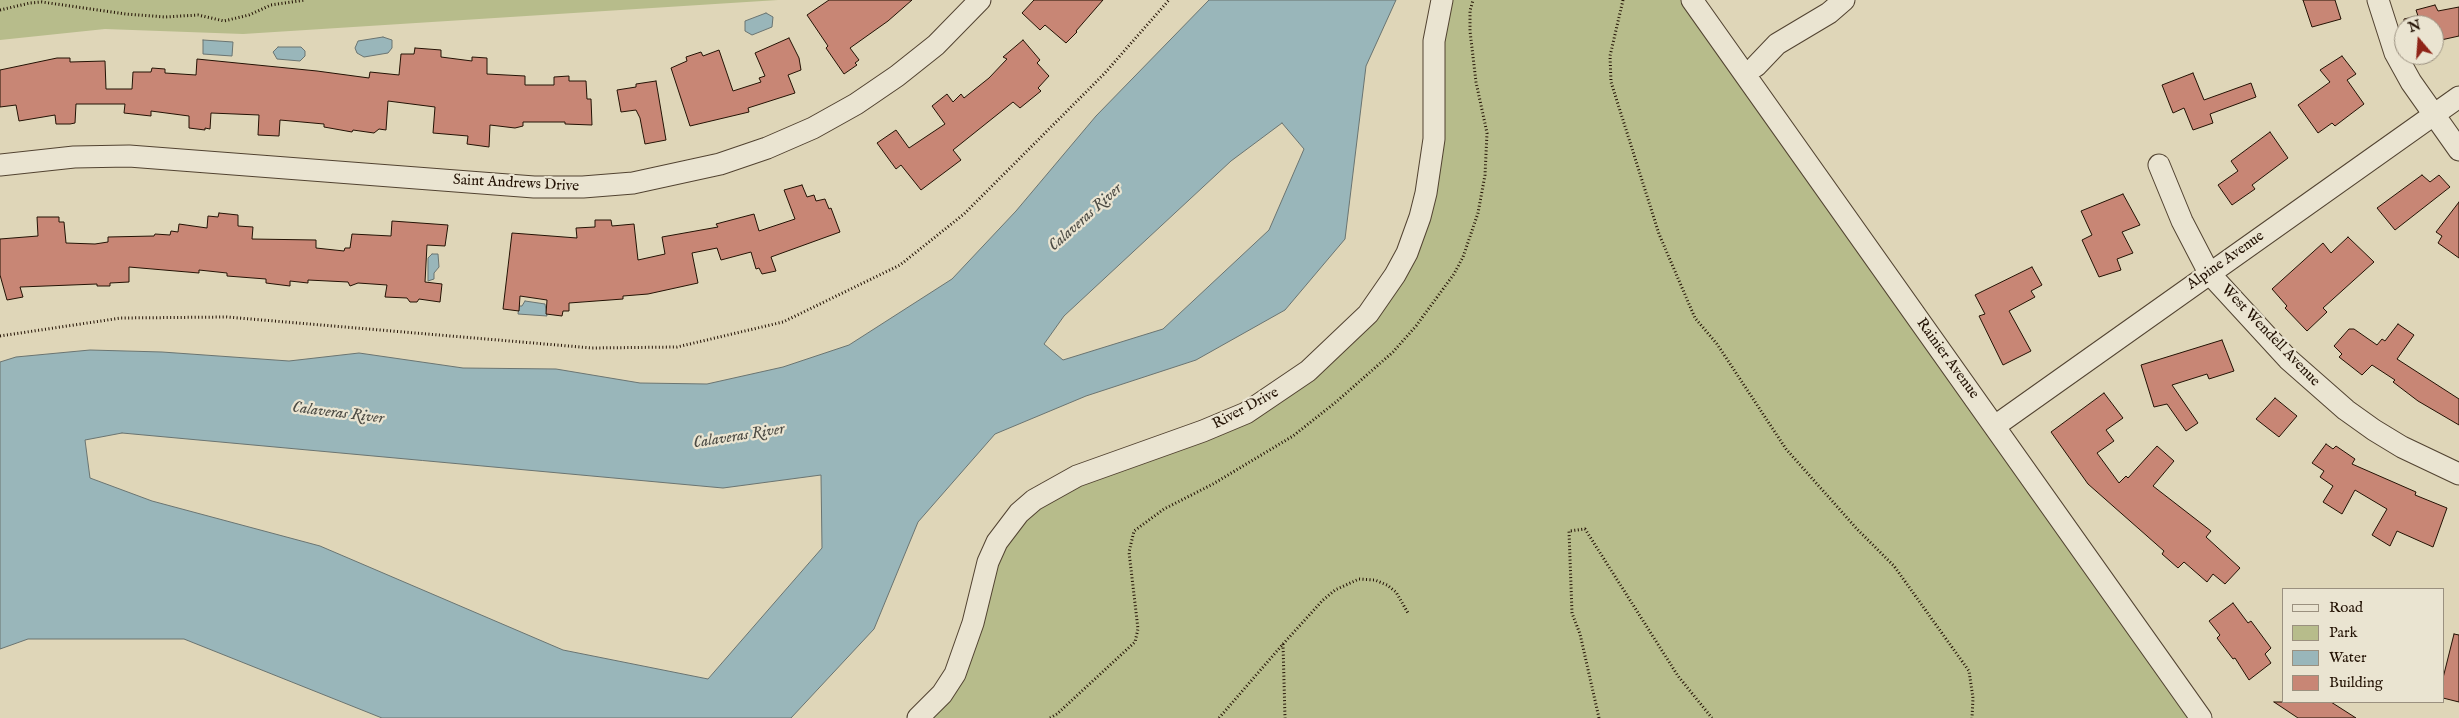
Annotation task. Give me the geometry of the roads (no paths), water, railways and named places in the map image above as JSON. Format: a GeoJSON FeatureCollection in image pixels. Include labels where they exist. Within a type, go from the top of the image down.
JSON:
{"type":"FeatureCollection","features":[{"type":"Feature","properties":{"kind":"street","name":"Saint Andrews Drive"},"geometry":{"type":"LineString","coordinates":[[0,165],[74,156],[130,156],[534,187],[583,187],[643,181],[720,164],[767,148],[813,128],[856,104],[897,76],[936,45],[980,0]]}},
{"type":"Feature","properties":{"kind":"street","name":"River Drive"},"geometry":{"type":"LineString","coordinates":[[918,718],[942,694],[955,674],[973,623],[988,562],[997,542],[1019,512],[1034,500],[1077,476],[1203,431],[1246,413],[1308,371],[1368,314],[1407,253],[1420,217],[1426,193],[1434,139],[1434,41],[1442,0]]}},
{"type":"Feature","properties":{"kind":"street","name":"Rainier Avenue"},"geometry":{"type":"LineString","coordinates":[[1692,0],[2201,718]]}},
{"type":"Feature","properties":{"kind":"street"},"geometry":{"type":"LineString","coordinates":[[1756,66],[1777,44],[1829,13],[1844,0]]}},
{"type":"Feature","properties":{"kind":"street"},"geometry":{"type":"LineString","coordinates":[[2378,0],[2395,53],[2410,82],[2459,150]]}},
{"type":"Feature","properties":{"kind":"street","name":"Alpine Avenue"},"geometry":{"type":"LineString","coordinates":[[1995,426],[2459,97]]}},
{"type":"Feature","properties":{"kind":"street","name":"West Wendell Avenue"},"geometry":{"type":"LineString","coordinates":[[2159,165],[2182,221],[2209,273],[2288,359],[2346,410],[2402,447],[2459,474]]}},
{"type":"Feature","properties":{"kind":"water","name":"Calaveras River"},"geometry":{"type":"Polygon","coordinates":[[[1209,0],[1396,0],[1366,66],[1345,239],[1285,310],[1196,360],[1086,396],[995,434],[918,522],[874,629],[791,718],[382,718],[184,639],[28,639],[0,649],[0,362],[16,357],[90,350],[162,352],[289,361],[359,353],[463,368],[556,369],[640,383],[707,384],[783,367],[849,345],[952,279],[1016,211],[1096,116],[1209,0]],[[1282,123],[1231,161],[1064,316],[1044,344],[1063,360],[1163,329],[1269,230],[1304,149],[1282,123]],[[122,433],[85,440],[90,478],[152,501],[320,546],[563,650],[708,679],[822,548],[821,475],[723,488],[122,433]]]}},
{"type":"Feature","properties":{"kind":"water"},"geometry":{"type":"Polygon","coordinates":[[[766,13],[773,17],[772,27],[752,35],[745,31],[745,21],[766,13]]]}},
{"type":"Feature","properties":{"kind":"water"},"geometry":{"type":"Polygon","coordinates":[[[383,37],[392,40],[392,48],[388,53],[364,57],[357,53],[355,48],[358,41],[383,37]]]}},
{"type":"Feature","properties":{"kind":"water"},"geometry":{"type":"Polygon","coordinates":[[[203,40],[233,42],[232,56],[203,54],[203,40]]]}},
{"type":"Feature","properties":{"kind":"water"},"geometry":{"type":"Polygon","coordinates":[[[278,47],[301,47],[305,51],[305,56],[300,61],[277,59],[273,52],[278,47]]]}},
{"type":"Feature","properties":{"kind":"water"},"geometry":{"type":"Polygon","coordinates":[[[432,254],[438,254],[439,267],[434,273],[434,279],[428,281],[428,258],[432,254]]]}},
{"type":"Feature","properties":{"kind":"water"},"geometry":{"type":"Polygon","coordinates":[[[525,301],[545,304],[547,316],[518,314],[519,306],[522,306],[525,301]]]}}]}
